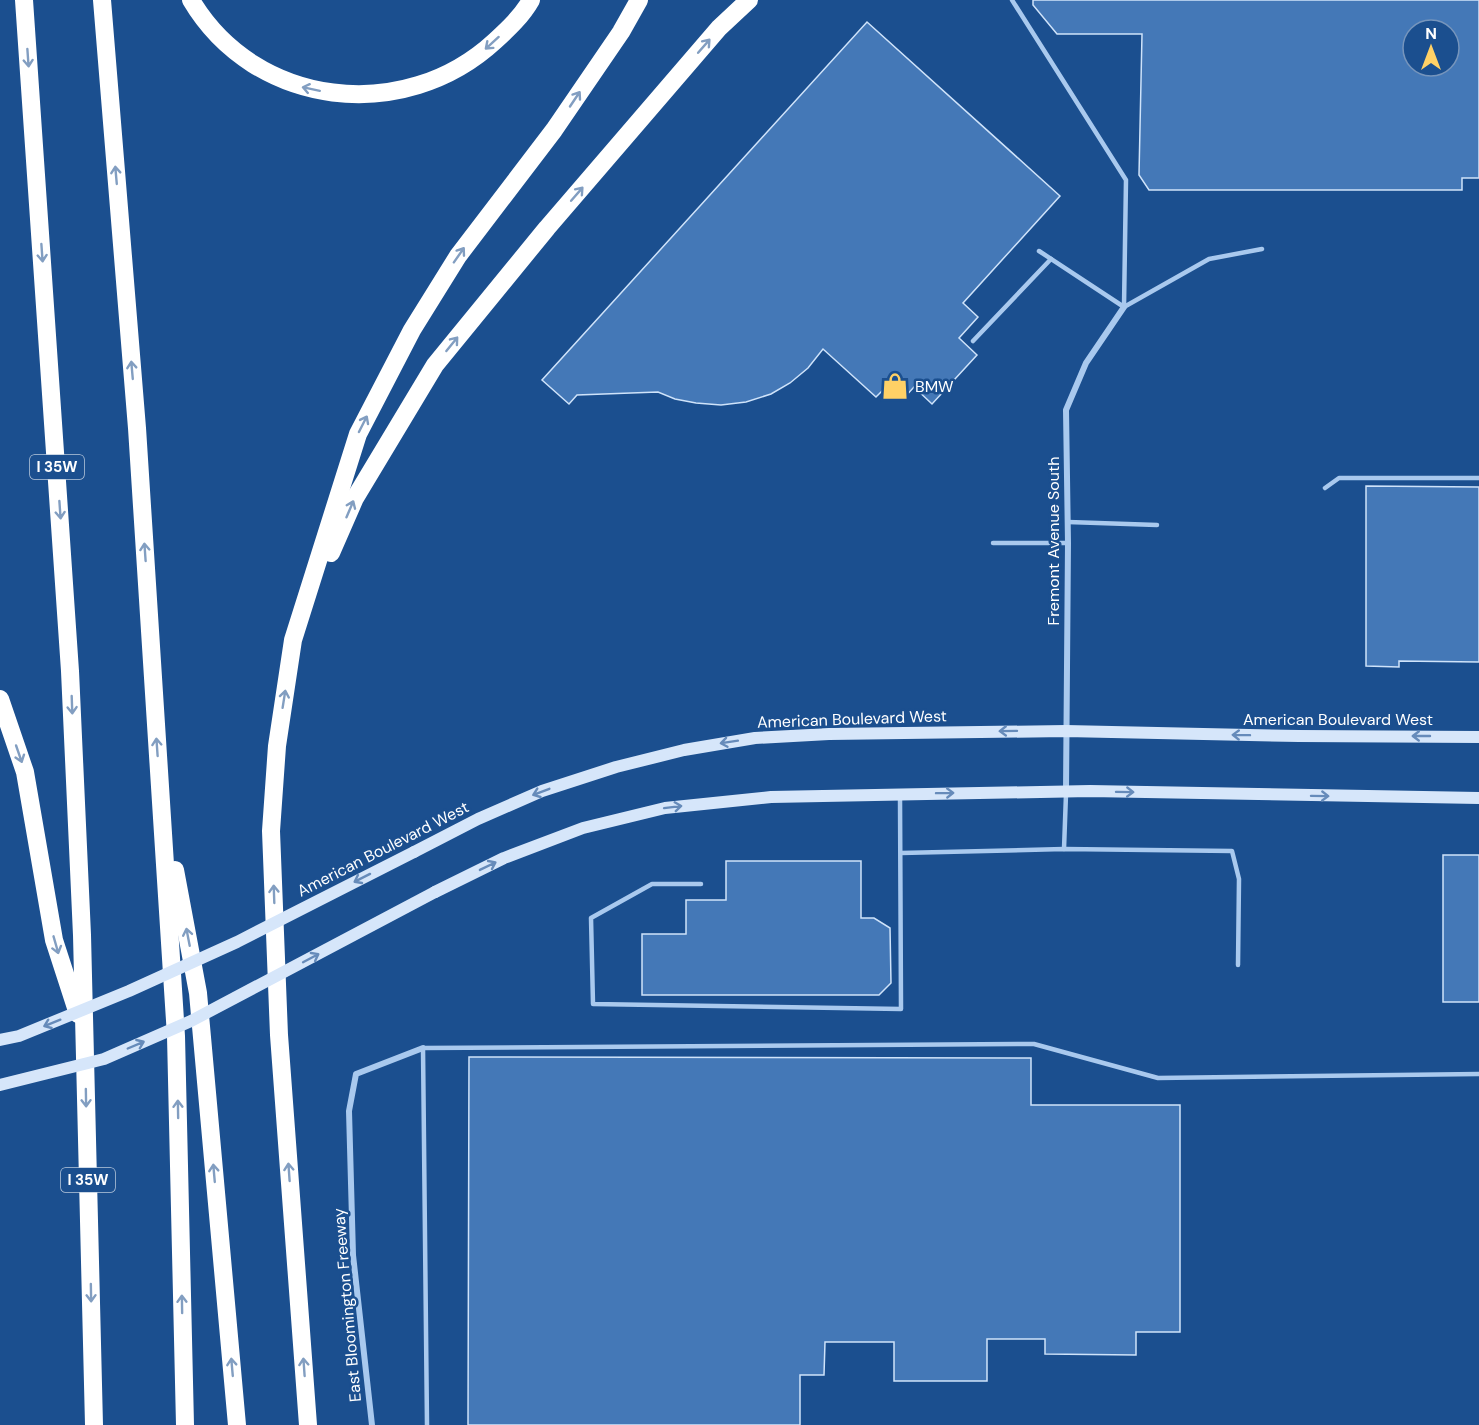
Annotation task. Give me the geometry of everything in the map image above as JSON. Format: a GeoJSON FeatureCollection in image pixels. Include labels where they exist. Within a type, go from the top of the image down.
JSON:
{"type":"FeatureCollection","features":[{"type":"Feature","properties":{"kind":"highway","name":"I 35W"},"geometry":{"type":"LineString","coordinates":[[24,0],[70,671],[84,1033],[94,1425]]}},
{"type":"Feature","properties":{"kind":"highway"},"geometry":{"type":"LineString","coordinates":[[102,0],[137,428],[176,1036],[185,1425]]}},
{"type":"Feature","properties":{"kind":"highway"},"geometry":{"type":"LineString","coordinates":[[191,0],[214,32],[232,50],[270,74],[291,84],[318,91],[382,94],[416,87],[456,71],[486,50],[526,9],[531,0]]}},
{"type":"Feature","properties":{"kind":"highway"},"geometry":{"type":"LineString","coordinates":[[308,1425],[279,1035],[271,831],[277,746],[293,640],[358,434],[412,330],[458,256],[554,130],[621,32],[639,0]]}},
{"type":"Feature","properties":{"kind":"highway"},"geometry":{"type":"LineString","coordinates":[[293,640],[355,498],[435,365],[547,228],[704,45],[749,0]]}},
{"type":"Feature","properties":{"kind":"highway"},"geometry":{"type":"LineString","coordinates":[[0,699],[25,772],[54,940],[84,1033]]}},
{"type":"Feature","properties":{"kind":"highway"},"geometry":{"type":"LineString","coordinates":[[160,790],[198,993],[237,1425]]}},
{"type":"Feature","properties":{"kind":"main road","name":"American Boulevard West"},"geometry":{"type":"LineString","coordinates":[[0,1040],[19,1036],[129,991],[237,942],[478,819],[542,790],[615,767],[684,750],[755,738],[830,734],[1066,731],[1479,737]]}},
{"type":"Feature","properties":{"kind":"main road"},"geometry":{"type":"LineString","coordinates":[[0,1085],[104,1059],[191,1022],[435,892],[504,858],[583,828],[665,808],[771,796],[1066,791],[1479,798]]}},
{"type":"Feature","properties":{"kind":"street","name":"Fremont Avenue South"},"geometry":{"type":"LineString","coordinates":[[1066,791],[1068,522],[1066,410],[1086,363],[1124,307]]}},
{"type":"Feature","properties":{"kind":"street","name":"East Bloomington Freeway"},"geometry":{"type":"LineString","coordinates":[[372,1425],[353,1255],[349,1111],[356,1074],[423,1048]]}},
{"type":"Feature","properties":{"kind":"lane"},"geometry":{"type":"LineString","coordinates":[[1012,0],[1126,180],[1124,307]]}},
{"type":"Feature","properties":{"kind":"lane"},"geometry":{"type":"LineString","coordinates":[[1124,307],[1209,259],[1262,249]]}},
{"type":"Feature","properties":{"kind":"lane"},"geometry":{"type":"LineString","coordinates":[[1039,251],[1124,307]]}},
{"type":"Feature","properties":{"kind":"lane"},"geometry":{"type":"LineString","coordinates":[[973,341],[1051,259]]}},
{"type":"Feature","properties":{"kind":"lane"},"geometry":{"type":"LineString","coordinates":[[1325,488],[1339,478],[1479,478]]}},
{"type":"Feature","properties":{"kind":"lane"},"geometry":{"type":"LineString","coordinates":[[1068,522],[1157,525]]}},
{"type":"Feature","properties":{"kind":"lane"},"geometry":{"type":"LineString","coordinates":[[993,543],[1068,543]]}},
{"type":"Feature","properties":{"kind":"lane"},"geometry":{"type":"LineString","coordinates":[[1064,849],[1066,791]]}},
{"type":"Feature","properties":{"kind":"lane"},"geometry":{"type":"LineString","coordinates":[[701,884],[652,884],[591,918],[593,1004],[901,1009],[900,794]]}},
{"type":"Feature","properties":{"kind":"lane"},"geometry":{"type":"LineString","coordinates":[[901,853],[1064,849],[1232,851],[1239,879],[1238,965]]}},
{"type":"Feature","properties":{"kind":"lane"},"geometry":{"type":"LineString","coordinates":[[427,1425],[423,1048],[1034,1044],[1158,1078],[1479,1074]]}},
{"type":"Feature","properties":{"kind":"building"},"geometry":{"type":"Polygon","coordinates":[[[1033,0],[1479,0],[1479,178],[1462,178],[1462,190],[1149,190],[1139,175],[1142,34],[1057,34],[1033,5],[1033,0]]]}},
{"type":"Feature","properties":{"kind":"building"},"geometry":{"type":"Polygon","coordinates":[[[867,22],[1060,196],[963,303],[978,317],[959,338],[977,355],[932,404],[914,387],[903,399],[888,385],[876,397],[823,349],[808,368],[790,383],[771,394],[746,402],[721,405],[696,403],[675,399],[658,392],[577,395],[569,404],[542,380],[867,22]]]}},
{"type":"Feature","properties":{"kind":"building"},"geometry":{"type":"Polygon","coordinates":[[[1366,486],[1479,487],[1479,662],[1399,661],[1399,667],[1366,666],[1366,486]]]}},
{"type":"Feature","properties":{"kind":"building"},"geometry":{"type":"Polygon","coordinates":[[[1443,855],[1479,855],[1479,1002],[1443,1002],[1443,855]]]}},
{"type":"Feature","properties":{"kind":"building"},"geometry":{"type":"Polygon","coordinates":[[[726,861],[861,861],[861,918],[874,918],[890,928],[891,983],[879,995],[642,995],[642,934],[686,934],[686,900],[726,900],[726,861]]]}},
{"type":"Feature","properties":{"kind":"building"},"geometry":{"type":"Polygon","coordinates":[[[469,1057],[1031,1058],[1031,1105],[1180,1105],[1180,1332],[1136,1332],[1136,1355],[1045,1354],[1045,1339],[987,1339],[987,1381],[894,1381],[894,1342],[825,1342],[824,1375],[800,1375],[800,1425],[468,1425],[469,1057]]]}},
{"type":"Feature","properties":{"kind":"place","name":"BMW"},"geometry":{"type":"Point","coordinates":[895,386]}}]}
